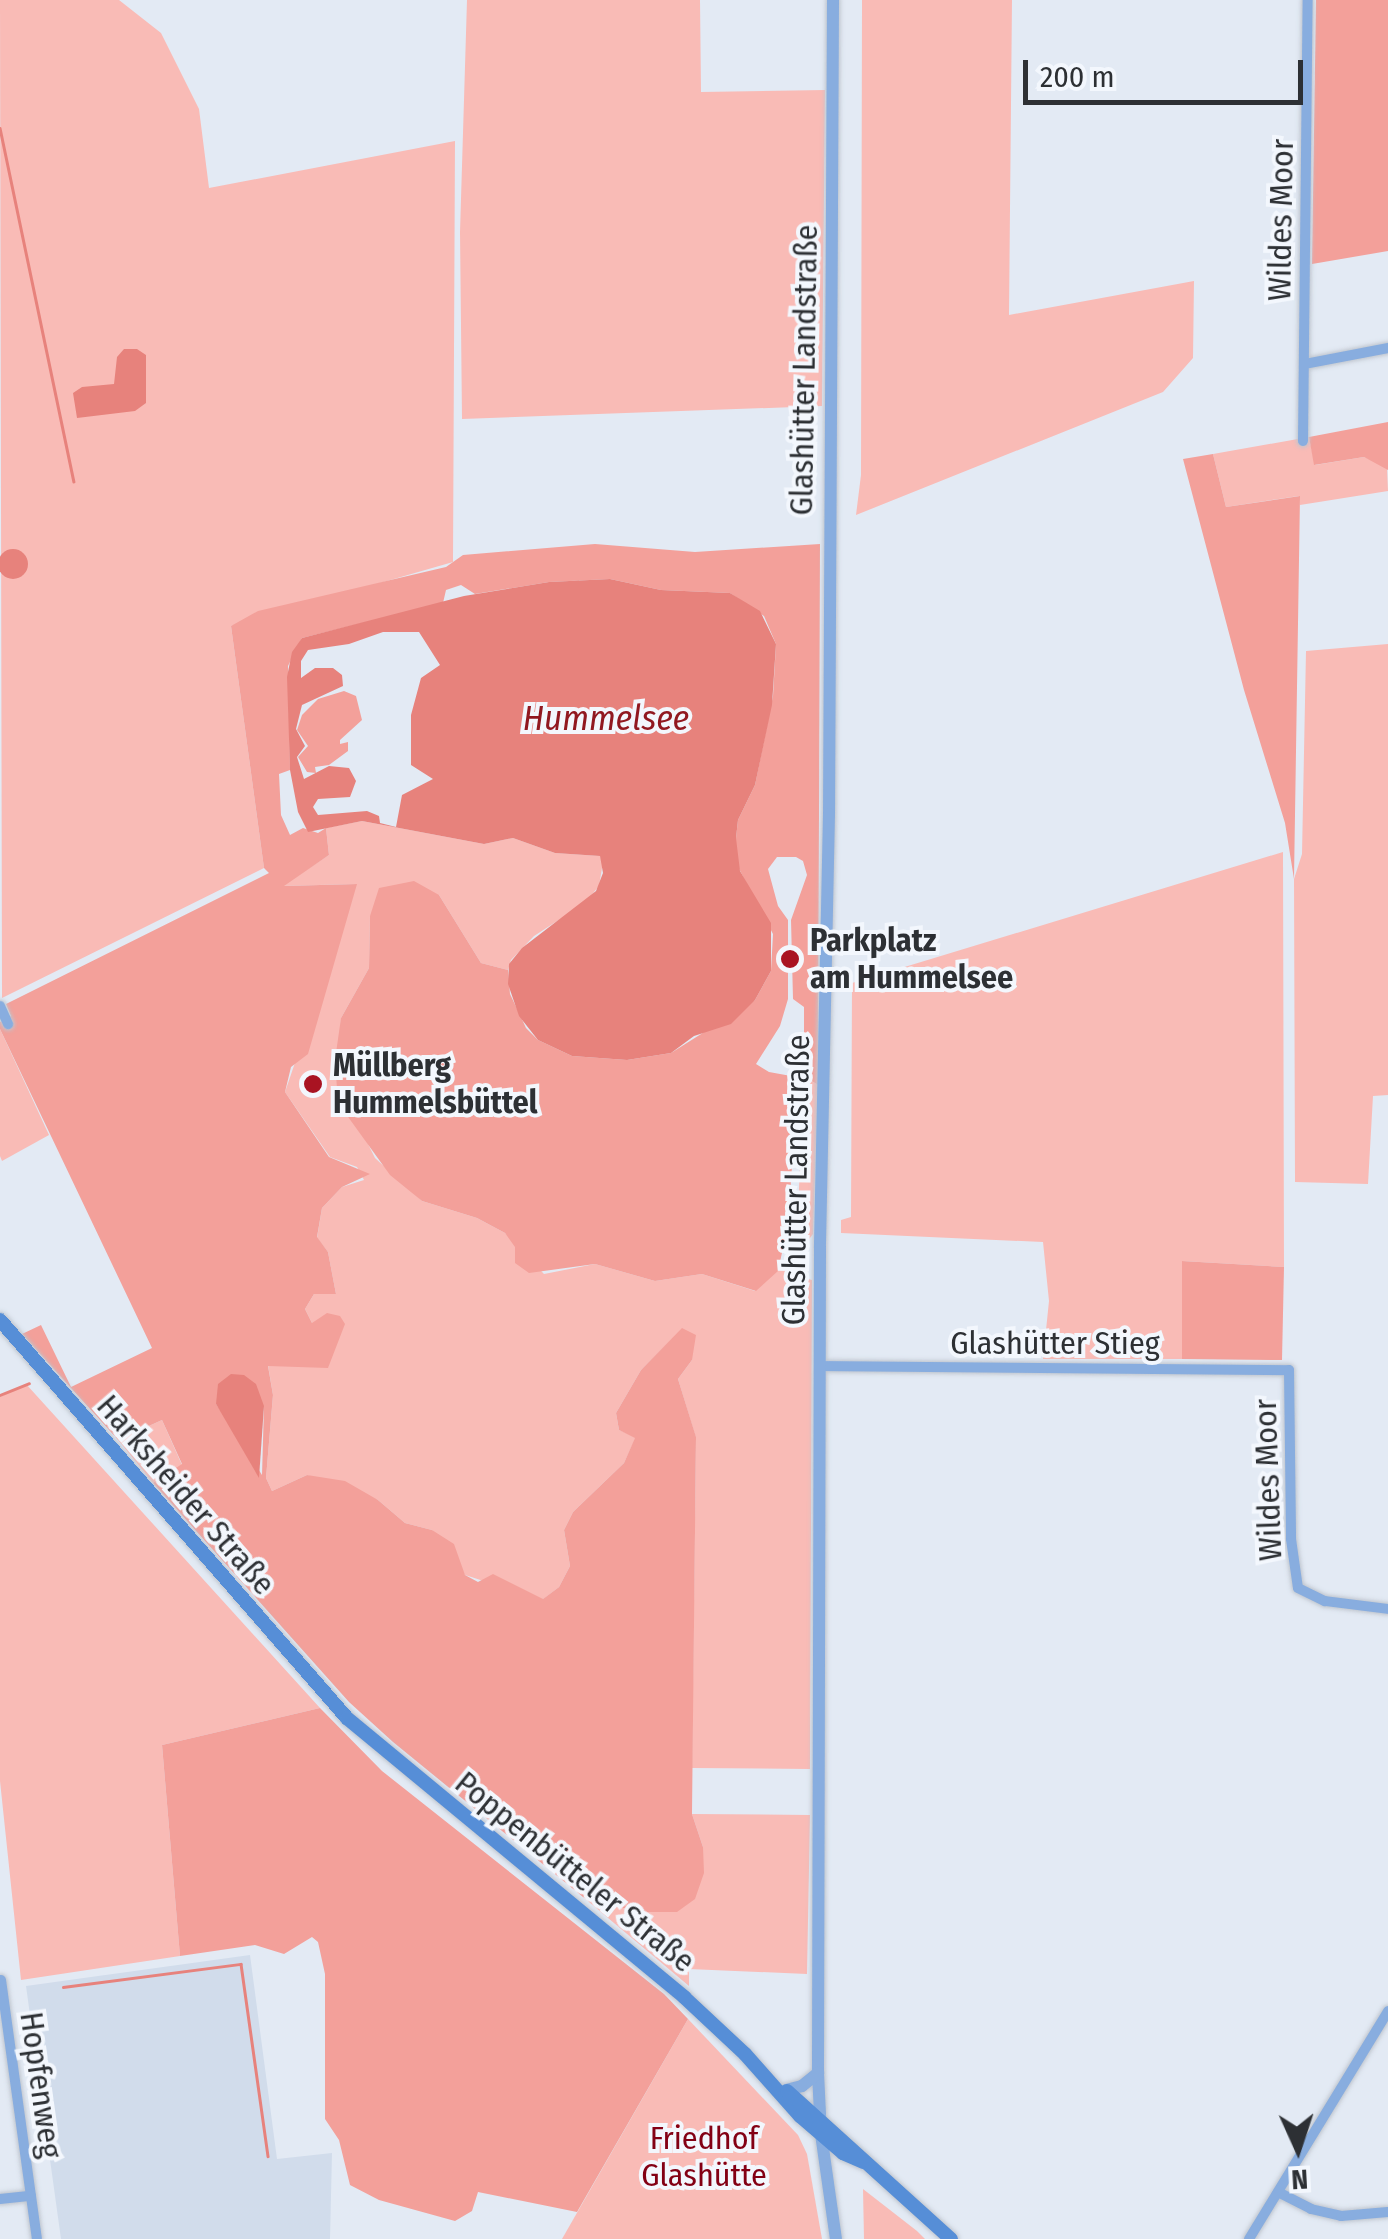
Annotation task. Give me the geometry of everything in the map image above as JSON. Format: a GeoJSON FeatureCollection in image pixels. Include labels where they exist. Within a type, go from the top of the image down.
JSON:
{"type":"FeatureCollection","features":[{"type":"Feature","properties":{"kind":"main road","name":"Harksheider Straße"},"geometry":{"type":"LineString","coordinates":[[0,1320],[334,1704]]}},
{"type":"Feature","properties":{"kind":"main road","name":"Poppenbütteler Straße"},"geometry":{"type":"LineString","coordinates":[[334,1704],[370,1740],[722,2030],[781,2089],[780,2098],[864,2162],[951,2239]]}},
{"type":"Feature","properties":{"kind":"street","name":"Glashütter Landstraße"},"geometry":{"type":"LineString","coordinates":[[833,0],[829,814],[820,1366],[818,2072],[820,2127],[836,2239]]}},
{"type":"Feature","properties":{"kind":"street","name":"Wildes Moor"},"geometry":{"type":"LineString","coordinates":[[1303,440],[1308,0]]}},
{"type":"Feature","properties":{"kind":"street"},"geometry":{"type":"LineString","coordinates":[[1304,364],[1388,348]]}},
{"type":"Feature","properties":{"kind":"street"},"geometry":{"type":"LineString","coordinates":[[0,1006],[8,1024]]}},
{"type":"Feature","properties":{"kind":"street","name":"Glashütter Stieg"},"geometry":{"type":"LineString","coordinates":[[820,1366],[1290,1370]]}},
{"type":"Feature","properties":{"kind":"street","name":"Wildes Moor"},"geometry":{"type":"LineString","coordinates":[[1290,1370],[1291,1539],[1298,1588],[1324,1601],[1388,1610]]}},
{"type":"Feature","properties":{"kind":"street","name":"Hopfenweg"},"geometry":{"type":"LineString","coordinates":[[1,1980],[37,2239]]}},
{"type":"Feature","properties":{"kind":"street"},"geometry":{"type":"LineString","coordinates":[[1249,2239],[1388,2012]]}},
{"type":"Feature","properties":{"kind":"street"},"geometry":{"type":"LineString","coordinates":[[781,2089],[802,2086],[818,2072]]}},
{"type":"Feature","properties":{"kind":"street"},"geometry":{"type":"LineString","coordinates":[[1278,2192],[1311,2209],[1341,2216],[1388,2212]]}},
{"type":"Feature","properties":{"kind":"street","name":"Hopfenweg"},"geometry":{"type":"LineString","coordinates":[[0,2199],[31,2196]]}},
{"type":"Feature","properties":{"kind":"shaded area"},"geometry":{"type":"Polygon","coordinates":[[[1316,0],[1388,0],[1388,251],[1312,264],[1316,0]]]}},
{"type":"Feature","properties":{"kind":"shaded area"},"geometry":{"type":"Polygon","coordinates":[[[1388,422],[1388,470],[1364,457],[1314,465],[1309,437],[1388,422]]]}},
{"type":"Feature","properties":{"kind":"shaded area"},"geometry":{"type":"Polygon","coordinates":[[[1213,454],[1226,507],[1300,496],[1294,879],[1285,823],[1244,690],[1183,459],[1213,454]]]}},
{"type":"Feature","properties":{"kind":"shaded area"},"geometry":{"type":"Polygon","coordinates":[[[595,544],[695,552],[820,544],[818,1085],[804,1076],[804,1007],[793,999],[791,920],[807,875],[803,861],[777,857],[768,869],[778,906],[788,920],[788,999],[780,1026],[756,1064],[769,1072],[791,1076],[797,1093],[788,1225],[778,1271],[756,1291],[702,1274],[655,1281],[595,1264],[529,1273],[515,1263],[515,1247],[505,1233],[477,1218],[422,1201],[390,1175],[338,1103],[335,1060],[341,1018],[369,968],[370,916],[379,888],[414,881],[439,895],[481,963],[508,970],[510,994],[526,1028],[538,1040],[572,1056],[627,1060],[671,1053],[755,1000],[771,971],[773,934],[736,863],[736,838],[738,820],[755,785],[773,696],[776,644],[764,616],[730,593],[661,590],[610,579],[549,582],[475,594],[461,585],[446,590],[443,603],[302,638],[288,666],[290,770],[279,774],[281,815],[290,835],[303,828],[318,833],[326,828],[329,855],[284,886],[357,884],[308,1054],[291,1067],[285,1092],[329,1157],[370,1174],[342,1187],[322,1208],[317,1237],[328,1252],[336,1294],[314,1294],[305,1309],[312,1323],[327,1313],[340,1316],[345,1324],[328,1368],[268,1366],[273,1395],[266,1478],[272,1491],[307,1475],[345,1481],[378,1500],[405,1523],[432,1530],[454,1544],[465,1575],[478,1582],[493,1574],[543,1599],[559,1587],[570,1566],[564,1530],[573,1512],[624,1463],[635,1438],[619,1430],[616,1413],[641,1370],[682,1328],[696,1335],[692,1360],[678,1379],[696,1437],[692,1814],[703,1847],[704,1873],[695,1899],[677,1912],[637,1912],[583,1897],[393,1742],[349,1702],[153,1483],[182,1464],[162,1420],[118,1440],[22,1334],[41,1325],[71,1387],[152,1348],[0,1029],[0,1022],[11,1016],[6,1004],[269,873],[264,868],[231,626],[258,611],[446,567],[463,555],[595,544]],[[216,1404],[262,1475],[264,1406],[216,1404]]]}},
{"type":"Feature","properties":{"kind":"shaded area"},"geometry":{"type":"Polygon","coordinates":[[[344,691],[356,696],[362,720],[340,740],[340,744],[348,742],[348,751],[329,765],[315,767],[316,773],[307,772],[298,757],[308,746],[297,730],[302,715],[318,699],[344,691]]]}},
{"type":"Feature","properties":{"kind":"shaded area"},"geometry":{"type":"Polygon","coordinates":[[[1182,1261],[1284,1267],[1282,1360],[1182,1359],[1182,1261]]]}},
{"type":"Feature","properties":{"kind":"shaded area"},"geometry":{"type":"Polygon","coordinates":[[[320,1708],[382,1771],[664,1994],[688,2019],[577,2212],[478,2192],[472,2211],[455,2221],[379,2200],[350,2185],[339,2140],[325,2119],[325,1974],[318,1942],[312,1937],[284,1954],[255,1945],[180,1956],[162,1745],[320,1708]]]}},
{"type":"Feature","properties":{"kind":"shaded area"},"geometry":{"type":"Polygon","coordinates":[[[250,1955],[277,2159],[332,2153],[330,2239],[61,2239],[26,1986],[250,1955]]]}},
{"type":"Feature","properties":{"kind":"green space"},"geometry":{"type":"Polygon","coordinates":[[[0,0],[119,0],[161,33],[199,109],[209,188],[455,141],[453,562],[231,626],[264,868],[2,998],[0,0]]]}},
{"type":"Feature","properties":{"kind":"green space"},"geometry":{"type":"Polygon","coordinates":[[[467,0],[700,0],[701,92],[825,90],[822,406],[462,419],[460,232],[467,0]]]}},
{"type":"Feature","properties":{"kind":"green space"},"geometry":{"type":"Polygon","coordinates":[[[862,0],[1012,0],[1009,315],[1194,281],[1193,358],[1163,392],[856,515],[861,475],[862,0]]]}},
{"type":"Feature","properties":{"kind":"green space"},"geometry":{"type":"Polygon","coordinates":[[[1309,437],[1315,465],[1364,457],[1387,467],[1388,491],[1300,505],[1299,496],[1226,507],[1213,454],[1309,437]]]}},
{"type":"Feature","properties":{"kind":"green space"},"geometry":{"type":"Polygon","coordinates":[[[1388,644],[1388,1095],[1373,1096],[1368,1184],[1295,1182],[1294,879],[1302,854],[1306,651],[1388,644]]]}},
{"type":"Feature","properties":{"kind":"green space"},"geometry":{"type":"Polygon","coordinates":[[[362,821],[484,844],[513,838],[555,853],[600,856],[603,862],[599,886],[585,903],[534,936],[511,960],[508,970],[481,963],[439,895],[370,916],[369,968],[341,1018],[338,1103],[360,1128],[375,1158],[422,1201],[477,1218],[505,1233],[544,1274],[595,1264],[655,1281],[702,1274],[755,1291],[793,1252],[808,1252],[808,1279],[812,1280],[810,1769],[692,1768],[696,1438],[678,1379],[692,1360],[682,1329],[641,1370],[616,1413],[619,1430],[636,1437],[624,1463],[573,1512],[564,1530],[570,1566],[559,1587],[542,1600],[465,1575],[432,1530],[405,1523],[378,1500],[307,1475],[272,1491],[266,1478],[273,1395],[268,1365],[328,1367],[330,1359],[305,1309],[314,1294],[336,1294],[328,1252],[317,1238],[322,1208],[342,1187],[364,1180],[357,1167],[330,1157],[285,1092],[356,884],[282,886],[329,855],[326,828],[362,821]]]}},
{"type":"Feature","properties":{"kind":"green space"},"geometry":{"type":"Polygon","coordinates":[[[1283,852],[1284,1267],[1182,1261],[1182,1359],[1043,1359],[1049,1301],[1043,1242],[841,1233],[841,1220],[851,1217],[852,983],[1283,852]]]}},
{"type":"Feature","properties":{"kind":"green space"},"geometry":{"type":"Polygon","coordinates":[[[0,1029],[49,1135],[2,1161],[0,1156],[0,1029]]]}},
{"type":"Feature","properties":{"kind":"green space"},"geometry":{"type":"Polygon","coordinates":[[[804,1076],[818,1085],[813,1234],[806,1243],[797,1233],[804,1076]]]}},
{"type":"Feature","properties":{"kind":"green space"},"geometry":{"type":"Polygon","coordinates":[[[26,1384],[320,1708],[162,1745],[180,1956],[21,1980],[0,1781],[0,1397],[26,1384]]]}},
{"type":"Feature","properties":{"kind":"green space"},"geometry":{"type":"Polygon","coordinates":[[[162,1420],[182,1465],[153,1483],[118,1440],[162,1420]]]}},
{"type":"Feature","properties":{"kind":"green space"},"geometry":{"type":"Polygon","coordinates":[[[692,1814],[810,1815],[807,1974],[689,1969],[689,1986],[583,1897],[637,1912],[703,1847],[692,1814]]]}},
{"type":"Feature","properties":{"kind":"green space","name":"Friedhof Glashütte"},"geometry":{"type":"Polygon","coordinates":[[[688,2019],[798,2135],[807,2154],[822,2239],[562,2239],[688,2019]]]}},
{"type":"Feature","properties":{"kind":"green space"},"geometry":{"type":"Polygon","coordinates":[[[863,2189],[917,2231],[925,2239],[864,2239],[863,2189]]]}},
{"type":"Feature","properties":{"kind":"water"},"geometry":{"type":"Polygon","coordinates":[[[124,349],[137,349],[146,355],[146,403],[135,411],[77,418],[73,393],[82,387],[114,384],[117,357],[124,349]]]}},
{"type":"Feature","properties":{"kind":"water"},"geometry":{"type":"Polygon","coordinates":[[[13,549],[27,558],[28,564],[19,578],[13,579],[-1,570],[-2,564],[7,550],[13,549]]]}},
{"type":"Feature","properties":{"kind":"water","name":"Hummelsee"},"geometry":{"type":"Polygon","coordinates":[[[610,579],[661,590],[730,593],[760,611],[776,644],[772,705],[755,785],[738,820],[736,838],[740,871],[771,923],[771,971],[755,1000],[731,1024],[694,1036],[671,1053],[627,1060],[572,1056],[538,1040],[519,1016],[508,984],[509,964],[522,948],[596,891],[603,873],[600,856],[555,853],[513,838],[484,844],[362,821],[308,832],[298,812],[290,770],[287,677],[292,652],[302,638],[464,596],[549,582],[610,579]],[[383,632],[349,644],[308,650],[301,661],[301,678],[315,668],[333,668],[342,675],[343,686],[302,705],[296,729],[305,746],[297,757],[304,779],[329,766],[349,768],[356,781],[350,797],[318,799],[313,807],[318,815],[367,811],[379,816],[380,823],[396,827],[402,795],[433,779],[411,765],[411,715],[421,678],[440,665],[419,632],[383,632]]]}},
{"type":"Feature","properties":{"kind":"water"},"geometry":{"type":"Polygon","coordinates":[[[231,1374],[244,1375],[256,1384],[264,1406],[259,1478],[216,1404],[218,1384],[231,1374]]]}},
{"type":"Feature","properties":{"kind":"waterway"},"geometry":{"type":"LineString","coordinates":[[0,128],[74,481]]}},
{"type":"Feature","properties":{"kind":"waterway"},"geometry":{"type":"LineString","coordinates":[[0,1395],[29,1383]]}},
{"type":"Feature","properties":{"kind":"waterway"},"geometry":{"type":"LineString","coordinates":[[63,1987],[241,1964],[268,2156]]}},
{"type":"Feature","properties":{"kind":"place","name":"Parkplatz am Hummelsee"},"geometry":{"type":"Point","coordinates":[790,959]}},
{"type":"Feature","properties":{"kind":"place","name":"Müllberg Hummelsbüttel"},"geometry":{"type":"Point","coordinates":[313,1084]}}]}
